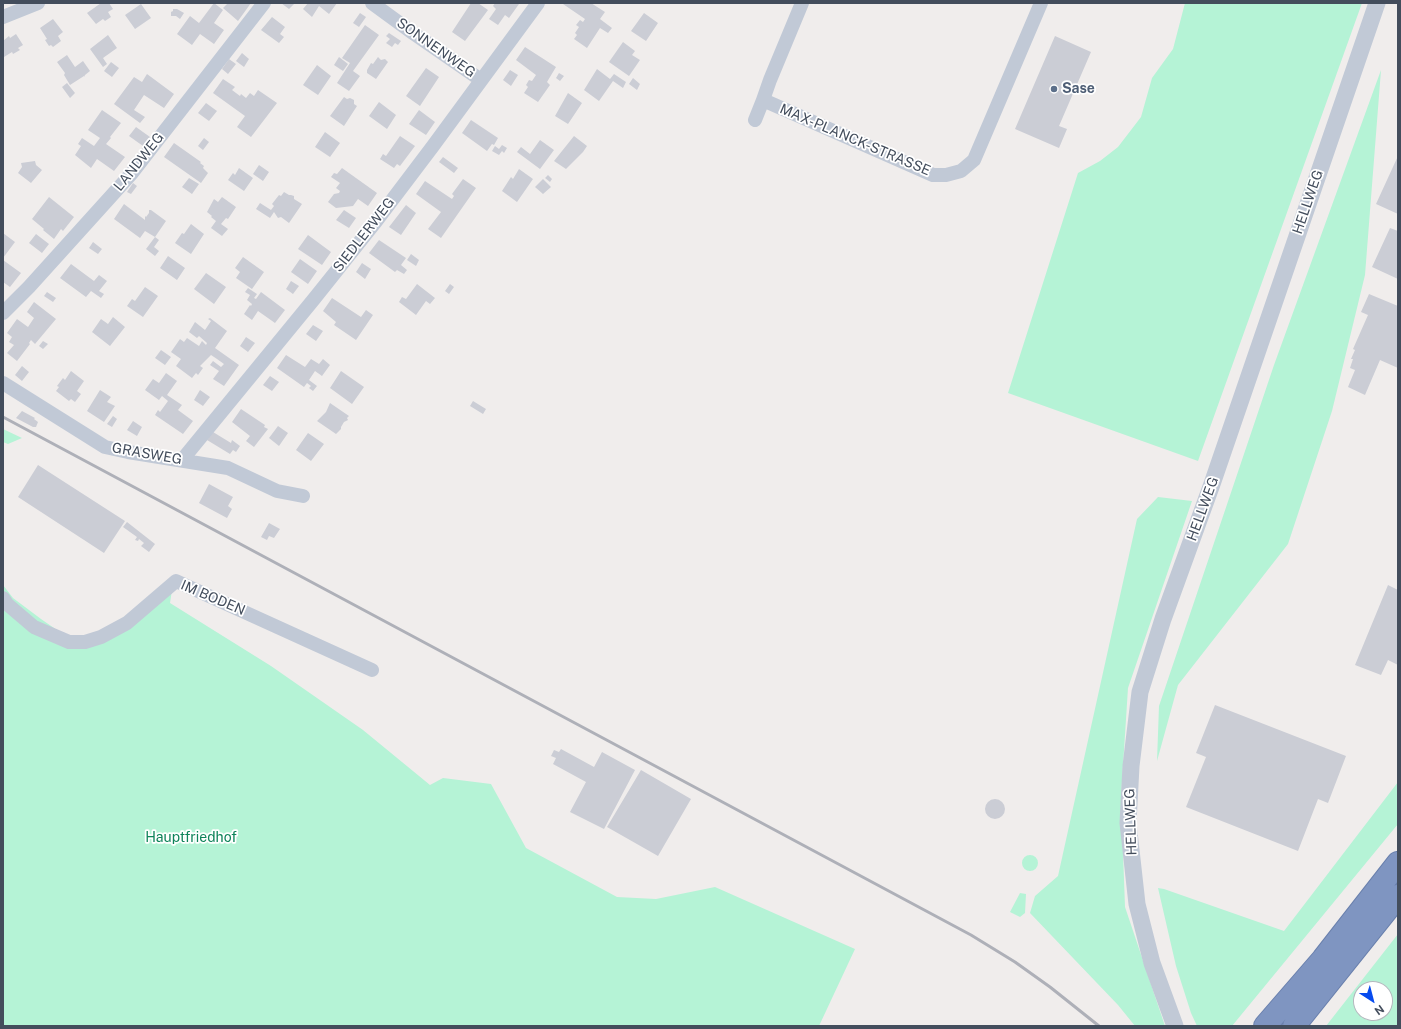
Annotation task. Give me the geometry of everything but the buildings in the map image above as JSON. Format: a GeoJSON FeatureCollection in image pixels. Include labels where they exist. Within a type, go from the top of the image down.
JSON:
{"type":"FeatureCollection","features":[{"type":"Feature","properties":{"kind":"highway"},"geometry":{"type":"LineString","coordinates":[[1265,1026],[1323,959],[1398,863]]}},
{"type":"Feature","properties":{"kind":"highway"},"geometry":{"type":"LineString","coordinates":[[1294,1026],[1398,896]]}},
{"type":"Feature","properties":{"kind":"street"},"geometry":{"type":"LineString","coordinates":[[5,12],[38,3]]}},
{"type":"Feature","properties":{"kind":"street","name":"LANDWEG"},"geometry":{"type":"LineString","coordinates":[[3,313],[29,287],[129,176],[264,3]]}},
{"type":"Feature","properties":{"kind":"street","name":"SONNENWEG"},"geometry":{"type":"LineString","coordinates":[[372,3],[481,80]]}},
{"type":"Feature","properties":{"kind":"street","name":"SIEDLERWEG"},"geometry":{"type":"LineString","coordinates":[[182,460],[374,224],[538,3]]}},
{"type":"Feature","properties":{"kind":"street","name":"MAX-PLANCK-STRASSE"},"geometry":{"type":"LineString","coordinates":[[802,3],[763,100],[933,175],[946,175],[961,171],[974,160],[1041,3]]}},
{"type":"Feature","properties":{"kind":"street","name":"HELLWEG"},"geometry":{"type":"LineString","coordinates":[[1175,1026],[1152,963],[1137,904],[1128,823],[1131,766],[1140,692],[1163,619],[1212,484],[1376,3]]}},
{"type":"Feature","properties":{"kind":"street"},"geometry":{"type":"LineString","coordinates":[[755,120],[763,100]]}},
{"type":"Feature","properties":{"kind":"street","name":"GRASWEG"},"geometry":{"type":"LineString","coordinates":[[3,383],[105,447],[228,468],[277,491],[303,496]]}},
{"type":"Feature","properties":{"kind":"street","name":"IM BODEN"},"geometry":{"type":"LineString","coordinates":[[3,598],[7,604],[34,627],[69,642],[85,642],[101,637],[126,623],[176,581],[372,670]]}},
{"type":"Feature","properties":{"kind":"green space"},"geometry":{"type":"Polygon","coordinates":[[[1185,3],[1362,3],[1198,461],[1008,393],[1078,173],[1100,161],[1118,147],[1141,117],[1152,78],[1173,49],[1185,3]]]}},
{"type":"Feature","properties":{"kind":"green space"},"geometry":{"type":"Polygon","coordinates":[[[1381,70],[1365,275],[1332,411],[1288,544],[1178,685],[1157,761],[1159,706],[1274,365],[1381,70]]]}},
{"type":"Feature","properties":{"kind":"green space"},"geometry":{"type":"Polygon","coordinates":[[[3,429],[22,438],[8,444],[3,442],[3,429]]]}},
{"type":"Feature","properties":{"kind":"green space"},"geometry":{"type":"Polygon","coordinates":[[[1158,497],[1192,501],[1128,688],[1121,797],[1125,907],[1165,1026],[1135,1026],[1118,1005],[1030,913],[1035,896],[1058,876],[1137,519],[1158,497]]]}},
{"type":"Feature","properties":{"kind":"green space","name":"Hauptfriedhof"},"geometry":{"type":"Polygon","coordinates":[[[174,577],[170,603],[271,666],[363,730],[430,785],[443,778],[491,784],[526,848],[617,897],[656,899],[715,887],[855,949],[819,1026],[3,1026],[3,585],[13,598],[67,637],[83,638],[116,625],[174,577]]]}},
{"type":"Feature","properties":{"kind":"green space"},"geometry":{"type":"Polygon","coordinates":[[[1398,782],[1398,824],[1232,1026],[1197,1026],[1191,1013],[1176,966],[1158,888],[1284,931],[1398,782]]]}},
{"type":"Feature","properties":{"kind":"green space"},"geometry":{"type":"Polygon","coordinates":[[[1030,855],[1036,857],[1038,863],[1036,869],[1030,871],[1024,869],[1022,863],[1024,857],[1030,855]]]}},
{"type":"Feature","properties":{"kind":"green space"},"geometry":{"type":"Polygon","coordinates":[[[1020,893],[1026,894],[1025,913],[1020,917],[1010,912],[1020,893]]]}},
{"type":"Feature","properties":{"kind":"green space"},"geometry":{"type":"Polygon","coordinates":[[[1398,934],[1398,1026],[1326,1026],[1353,992],[1353,1021],[1393,1021],[1393,981],[1361,981],[1398,934]]]}},
{"type":"Feature","properties":{"kind":"railway"},"geometry":{"type":"LineString","coordinates":[[3,417],[971,935],[1015,962],[1050,987],[1099,1026]]}},
{"type":"Feature","properties":{"kind":"place","name":"Sase"},"geometry":{"type":"Point","coordinates":[1054,89]}}]}
